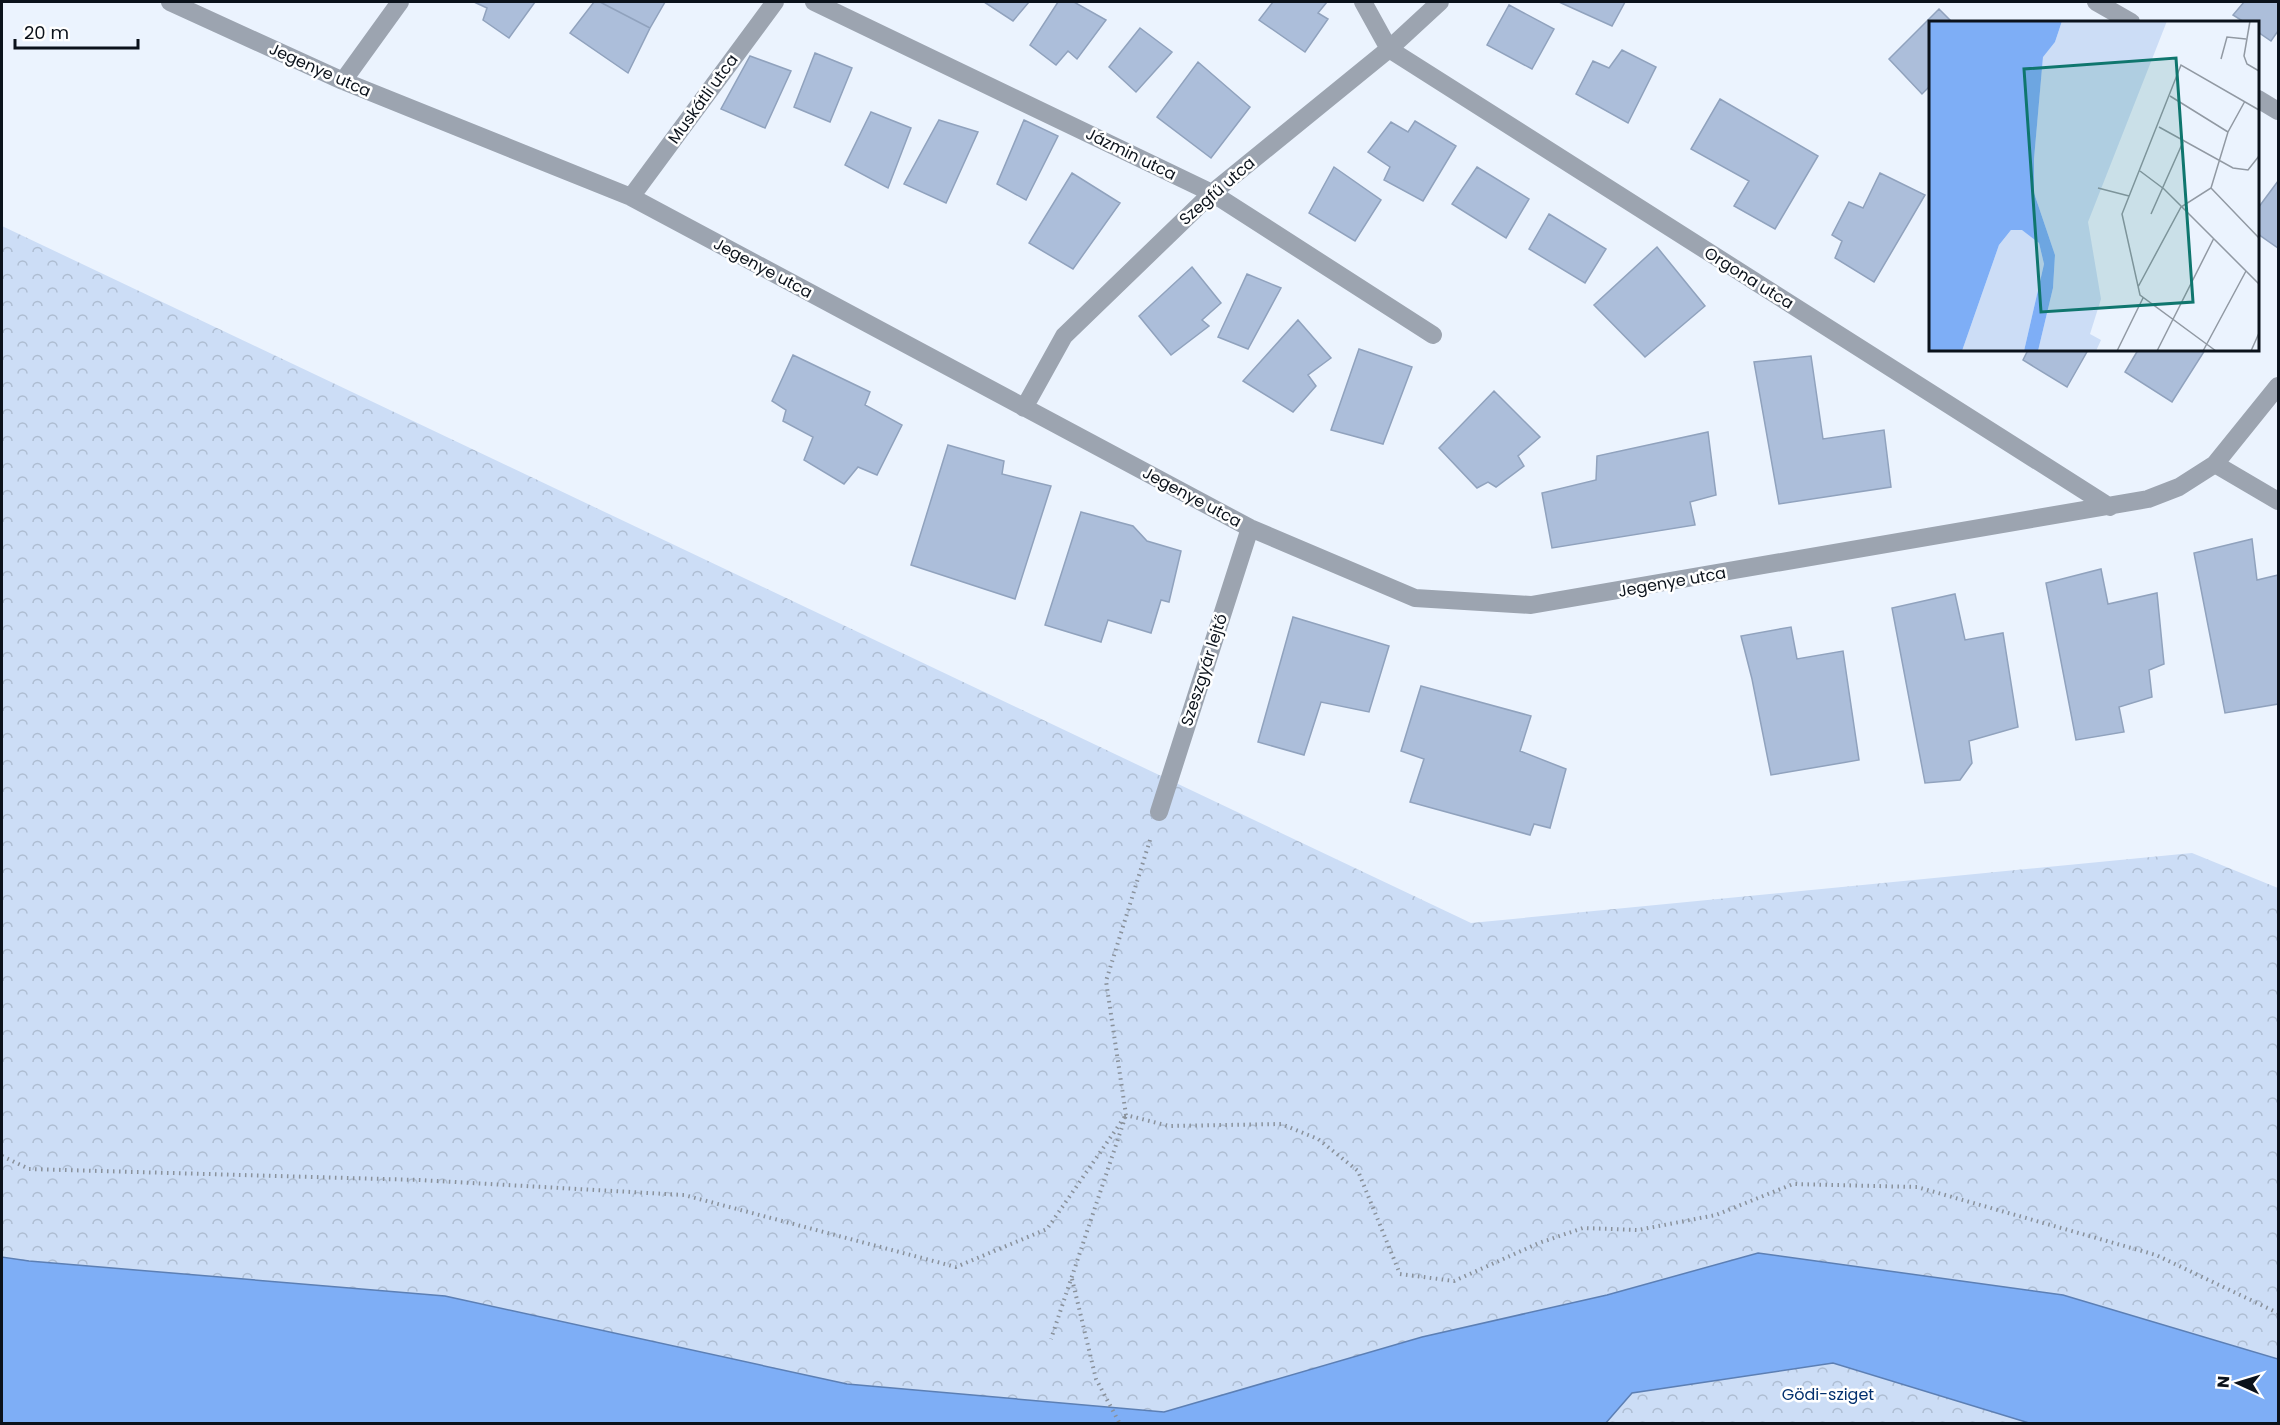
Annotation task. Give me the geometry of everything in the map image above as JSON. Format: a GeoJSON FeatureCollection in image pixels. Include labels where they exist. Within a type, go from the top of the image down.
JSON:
{"type":"FeatureCollection","features":[{"type":"Feature","properties":{"kind":"street","name":"Jegenye utca"},"geometry":{"type":"LineString","coordinates":[[170,2],[343,81],[631,197],[1250,528],[1415,598],[1531,605],[2148,499],[2179,487],[2215,464],[2278,386]]}},
{"type":"Feature","properties":{"kind":"street"},"geometry":{"type":"LineString","coordinates":[[343,81],[400,2]]}},
{"type":"Feature","properties":{"kind":"street","name":"Muskátli utca"},"geometry":{"type":"LineString","coordinates":[[631,197],[776,2]]}},
{"type":"Feature","properties":{"kind":"street","name":"Jázmin utca"},"geometry":{"type":"LineString","coordinates":[[814,2],[1212,193],[1433,335]]}},
{"type":"Feature","properties":{"kind":"street"},"geometry":{"type":"LineString","coordinates":[[1363,2],[1389,49]]}},
{"type":"Feature","properties":{"kind":"street","name":"Szegfű utca"},"geometry":{"type":"LineString","coordinates":[[1024,408],[1064,336],[1212,193],[1389,49],[1440,2]]}},
{"type":"Feature","properties":{"kind":"street"},"geometry":{"type":"LineString","coordinates":[[2096,2],[2129,21]]}},
{"type":"Feature","properties":{"kind":"street","name":"Orgona utca"},"geometry":{"type":"LineString","coordinates":[[1389,49],[2110,507]]}},
{"type":"Feature","properties":{"kind":"street"},"geometry":{"type":"LineString","coordinates":[[2259,100],[2278,111]]}},
{"type":"Feature","properties":{"kind":"street"},"geometry":{"type":"LineString","coordinates":[[2215,464],[2278,501]]}},
{"type":"Feature","properties":{"kind":"street","name":"Szeszgyár lejtő"},"geometry":{"type":"LineString","coordinates":[[1159,812],[1250,528]]}},
{"type":"Feature","properties":{"kind":"path"},"geometry":{"type":"LineString","coordinates":[[1051,1339],[1126,1115],[1106,981],[1159,812]]}},
{"type":"Feature","properties":{"kind":"path"},"geometry":{"type":"LineString","coordinates":[[2,1156],[29,1169],[419,1180],[684,1195],[956,1267],[1047,1229],[1126,1115]]}},
{"type":"Feature","properties":{"kind":"path"},"geometry":{"type":"LineString","coordinates":[[1126,1115],[1169,1126],[1281,1124],[1318,1139],[1358,1171],[1400,1274],[1454,1281],[1539,1243],[1583,1228],[1638,1230],[1716,1215],[1793,1184],[1917,1187],[2156,1255],[2278,1313]]}},
{"type":"Feature","properties":{"kind":"path"},"geometry":{"type":"LineString","coordinates":[[1072,1278],[1096,1379],[1120,1424]]}},
{"type":"Feature","properties":{"kind":"green space"},"geometry":{"type":"Polygon","coordinates":[[[2,226],[1471,923],[2192,853],[2278,888],[2278,1359],[2063,1295],[1758,1253],[1607,1295],[1422,1337],[1164,1412],[847,1384],[445,1296],[2,1257],[2,226]]]}},
{"type":"Feature","properties":{"kind":"green space","name":"Gödi-sziget"},"geometry":{"type":"Polygon","coordinates":[[[1833,1363],[2029,1423],[1605,1424],[1631,1393],[1833,1363]]]}},
{"type":"Feature","properties":{"kind":"water"},"geometry":{"type":"Polygon","coordinates":[[[1758,1253],[2063,1295],[2278,1359],[2278,1423],[2029,1423],[1833,1363],[1632,1393],[1605,1424],[2,1423],[2,1257],[445,1296],[847,1384],[1164,1412],[1422,1337],[1607,1295],[1758,1253]]]}},
{"type":"Feature","properties":{"kind":"building"},"geometry":{"type":"Polygon","coordinates":[[[474,2],[535,2],[509,38],[483,20],[487,8],[474,2]]]}},
{"type":"Feature","properties":{"kind":"building"},"geometry":{"type":"Polygon","coordinates":[[[594,2],[600,2],[650,28],[628,73],[570,33],[594,2]]]}},
{"type":"Feature","properties":{"kind":"building"},"geometry":{"type":"Polygon","coordinates":[[[600,2],[665,2],[650,28],[600,2]]]}},
{"type":"Feature","properties":{"kind":"building"},"geometry":{"type":"Polygon","coordinates":[[[984,2],[1029,2],[1013,21],[984,2]]]}},
{"type":"Feature","properties":{"kind":"building"},"geometry":{"type":"Polygon","coordinates":[[[1058,2],[1074,2],[1106,20],[1077,59],[1068,51],[1056,65],[1030,45],[1058,2]]]}},
{"type":"Feature","properties":{"kind":"building"},"geometry":{"type":"Polygon","coordinates":[[[1273,2],[1327,2],[1318,13],[1328,19],[1305,52],[1259,20],[1273,2]]]}},
{"type":"Feature","properties":{"kind":"building"},"geometry":{"type":"Polygon","coordinates":[[[1559,2],[1625,2],[1612,26],[1559,2]]]}},
{"type":"Feature","properties":{"kind":"building"},"geometry":{"type":"Polygon","coordinates":[[[2244,2],[2278,2],[2278,31],[2271,41],[2259,33],[2259,21],[2242,21],[2233,15],[2244,2]]]}},
{"type":"Feature","properties":{"kind":"building"},"geometry":{"type":"Polygon","coordinates":[[[1509,5],[1554,29],[1532,69],[1487,45],[1509,5]]]}},
{"type":"Feature","properties":{"kind":"building"},"geometry":{"type":"Polygon","coordinates":[[[1939,9],[1951,21],[1929,21],[1929,87],[1922,94],[1889,59],[1939,9]]]}},
{"type":"Feature","properties":{"kind":"building"},"geometry":{"type":"Polygon","coordinates":[[[1140,28],[1172,52],[1136,92],[1109,67],[1140,28]]]}},
{"type":"Feature","properties":{"kind":"building"},"geometry":{"type":"Polygon","coordinates":[[[1622,50],[1656,67],[1628,123],[1576,94],[1593,61],[1609,68],[1622,50]]]}},
{"type":"Feature","properties":{"kind":"building"},"geometry":{"type":"Polygon","coordinates":[[[815,53],[852,68],[830,122],[794,107],[815,53]]]}},
{"type":"Feature","properties":{"kind":"building"},"geometry":{"type":"Polygon","coordinates":[[[750,56],[791,71],[765,128],[721,109],[750,56]]]}},
{"type":"Feature","properties":{"kind":"building"},"geometry":{"type":"Polygon","coordinates":[[[1198,62],[1250,107],[1211,158],[1157,117],[1198,62]]]}},
{"type":"Feature","properties":{"kind":"building"},"geometry":{"type":"Polygon","coordinates":[[[1720,99],[1818,156],[1775,229],[1734,206],[1749,181],[1691,149],[1720,99]]]}},
{"type":"Feature","properties":{"kind":"building"},"geometry":{"type":"Polygon","coordinates":[[[871,112],[911,128],[888,188],[845,165],[871,112]]]}},
{"type":"Feature","properties":{"kind":"building"},"geometry":{"type":"Polygon","coordinates":[[[939,120],[978,132],[946,203],[904,184],[939,120]]]}},
{"type":"Feature","properties":{"kind":"building"},"geometry":{"type":"Polygon","coordinates":[[[1024,120],[1058,136],[1026,200],[997,184],[1024,120]]]}},
{"type":"Feature","properties":{"kind":"building"},"geometry":{"type":"Polygon","coordinates":[[[1415,121],[1456,146],[1423,201],[1384,180],[1390,167],[1368,152],[1391,122],[1408,132],[1415,121]]]}},
{"type":"Feature","properties":{"kind":"building"},"geometry":{"type":"Polygon","coordinates":[[[1334,167],[1381,200],[1355,241],[1309,213],[1334,167]]]}},
{"type":"Feature","properties":{"kind":"building"},"geometry":{"type":"Polygon","coordinates":[[[1477,167],[1529,199],[1506,238],[1452,204],[1477,167]]]}},
{"type":"Feature","properties":{"kind":"building"},"geometry":{"type":"Polygon","coordinates":[[[1072,173],[1120,203],[1073,269],[1029,243],[1072,173]]]}},
{"type":"Feature","properties":{"kind":"building"},"geometry":{"type":"Polygon","coordinates":[[[1880,173],[1925,195],[1874,282],[1835,258],[1842,241],[1832,235],[1849,202],[1863,208],[1880,173]]]}},
{"type":"Feature","properties":{"kind":"building"},"geometry":{"type":"Polygon","coordinates":[[[2278,181],[2278,248],[2259,235],[2259,207],[2278,181]]]}},
{"type":"Feature","properties":{"kind":"building"},"geometry":{"type":"Polygon","coordinates":[[[1549,214],[1606,249],[1585,283],[1529,249],[1549,214]]]}},
{"type":"Feature","properties":{"kind":"building"},"geometry":{"type":"Polygon","coordinates":[[[1657,247],[1705,306],[1645,357],[1594,305],[1657,247]]]}},
{"type":"Feature","properties":{"kind":"building"},"geometry":{"type":"Polygon","coordinates":[[[1192,267],[1221,303],[1202,320],[1209,326],[1171,355],[1139,316],[1192,267]]]}},
{"type":"Feature","properties":{"kind":"building"},"geometry":{"type":"Polygon","coordinates":[[[1247,274],[1281,288],[1248,349],[1218,337],[1247,274]]]}},
{"type":"Feature","properties":{"kind":"building"},"geometry":{"type":"Polygon","coordinates":[[[1298,320],[1331,358],[1308,375],[1316,386],[1293,412],[1243,381],[1298,320]]]}},
{"type":"Feature","properties":{"kind":"building"},"geometry":{"type":"Polygon","coordinates":[[[1359,349],[1412,367],[1383,444],[1331,430],[1359,349]]]}},
{"type":"Feature","properties":{"kind":"building"},"geometry":{"type":"Polygon","coordinates":[[[2028,351],[2087,351],[2067,387],[2023,360],[2028,351]]]}},
{"type":"Feature","properties":{"kind":"building"},"geometry":{"type":"Polygon","coordinates":[[[2137,351],[2204,351],[2172,402],[2125,372],[2137,351]]]}},
{"type":"Feature","properties":{"kind":"building"},"geometry":{"type":"Polygon","coordinates":[[[793,355],[870,392],[865,405],[902,425],[877,475],[858,467],[844,484],[804,460],[813,437],[783,421],[786,410],[772,401],[793,355]]]}},
{"type":"Feature","properties":{"kind":"building"},"geometry":{"type":"Polygon","coordinates":[[[1811,356],[1823,439],[1884,430],[1891,487],[1779,504],[1754,362],[1811,356]]]}},
{"type":"Feature","properties":{"kind":"building"},"geometry":{"type":"Polygon","coordinates":[[[1494,391],[1540,437],[1518,456],[1524,466],[1496,487],[1488,482],[1477,488],[1439,448],[1494,391]]]}},
{"type":"Feature","properties":{"kind":"building"},"geometry":{"type":"Polygon","coordinates":[[[1708,432],[1716,495],[1690,502],[1695,525],[1552,548],[1542,493],[1596,480],[1597,456],[1708,432]]]}},
{"type":"Feature","properties":{"kind":"building"},"geometry":{"type":"Polygon","coordinates":[[[948,445],[1004,461],[1002,474],[1051,486],[1015,599],[911,565],[948,445]]]}},
{"type":"Feature","properties":{"kind":"building"},"geometry":{"type":"Polygon","coordinates":[[[1081,512],[1133,526],[1147,541],[1181,551],[1169,602],[1161,600],[1151,633],[1108,620],[1101,642],[1045,625],[1081,512]]]}},
{"type":"Feature","properties":{"kind":"building"},"geometry":{"type":"Polygon","coordinates":[[[2252,539],[2257,580],[2278,575],[2278,704],[2225,713],[2194,553],[2252,539]]]}},
{"type":"Feature","properties":{"kind":"building"},"geometry":{"type":"Polygon","coordinates":[[[2101,569],[2108,604],[2157,593],[2164,664],[2149,670],[2152,697],[2119,707],[2124,732],[2076,740],[2046,583],[2101,569]]]}},
{"type":"Feature","properties":{"kind":"building"},"geometry":{"type":"Polygon","coordinates":[[[1955,594],[1965,640],[2003,633],[2018,727],[1969,741],[1972,763],[1960,780],[1925,783],[1892,608],[1955,594]]]}},
{"type":"Feature","properties":{"kind":"building"},"geometry":{"type":"Polygon","coordinates":[[[1293,617],[1389,646],[1369,712],[1321,702],[1304,755],[1258,742],[1293,617]]]}},
{"type":"Feature","properties":{"kind":"building"},"geometry":{"type":"Polygon","coordinates":[[[1791,627],[1797,659],[1843,651],[1859,760],[1771,775],[1741,636],[1791,627]]]}},
{"type":"Feature","properties":{"kind":"building"},"geometry":{"type":"Polygon","coordinates":[[[1421,686],[1531,716],[1520,751],[1566,769],[1550,828],[1534,824],[1530,835],[1410,802],[1424,759],[1401,751],[1421,686]]]}}]}
